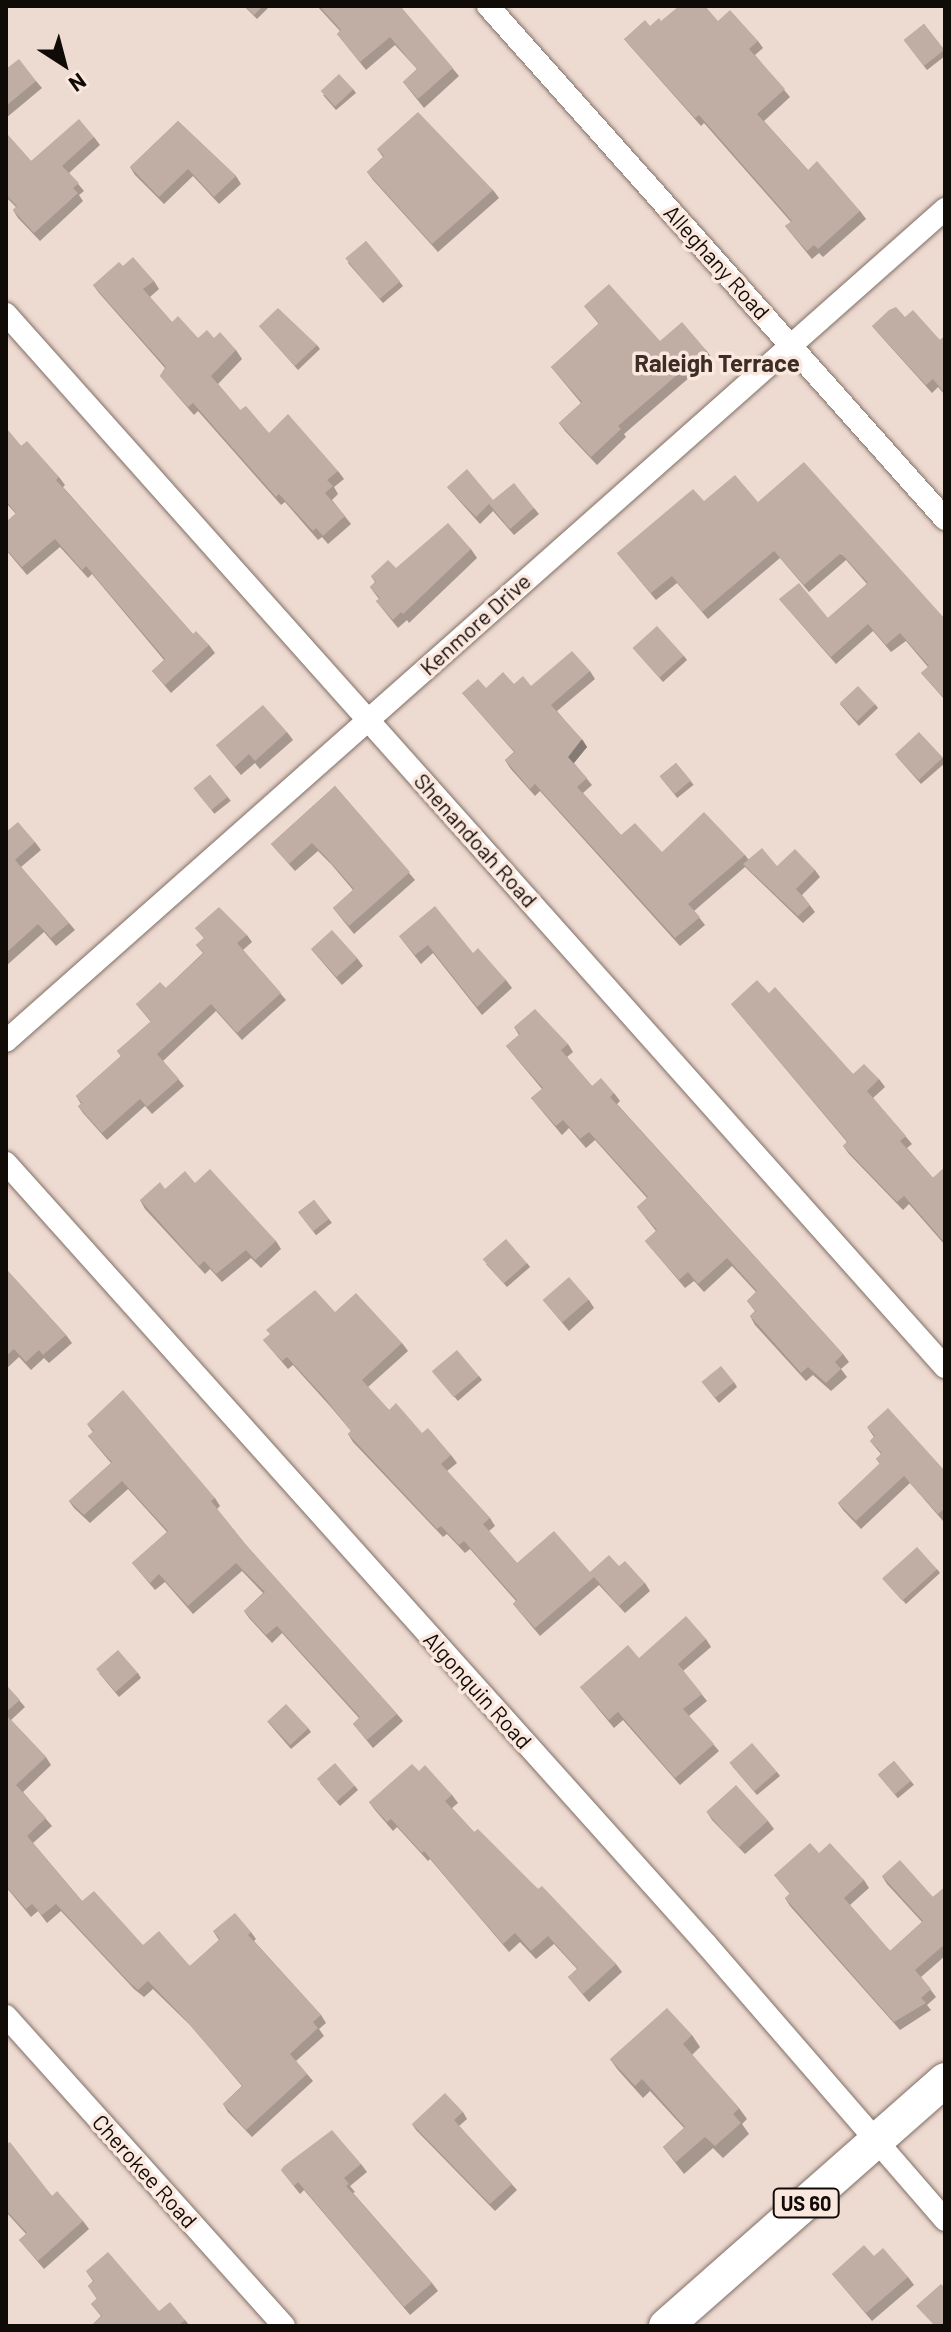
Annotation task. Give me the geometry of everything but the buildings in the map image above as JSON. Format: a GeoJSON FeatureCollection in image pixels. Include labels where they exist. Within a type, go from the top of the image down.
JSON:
{"type":"FeatureCollection","features":[{"type":"Feature","properties":{"kind":"main road","name":"US 60"},"geometry":{"type":"LineString","coordinates":[[666,2326],[945,2080]]}},
{"type":"Feature","properties":{"kind":"street","name":"Alleghany Road"},"geometry":{"type":"LineString","coordinates":[[488,6],[945,519]]}},
{"type":"Feature","properties":{"kind":"street","name":"Kenmore Drive"},"geometry":{"type":"LineString","coordinates":[[6,1041],[945,209]]}},
{"type":"Feature","properties":{"kind":"street","name":"Shenandoah Road"},"geometry":{"type":"LineString","coordinates":[[6,314],[945,1367]]}},
{"type":"Feature","properties":{"kind":"street","name":"Algonquin Road"},"geometry":{"type":"LineString","coordinates":[[6,1163],[706,1944],[945,2220]]}},
{"type":"Feature","properties":{"kind":"street","name":"Cherokee Road"},"geometry":{"type":"LineString","coordinates":[[6,2016],[284,2326]]}},
{"type":"Feature","properties":{"kind":"district","name":"Raleigh Terrace"},"geometry":{"type":"Point","coordinates":[717,363]}}]}
